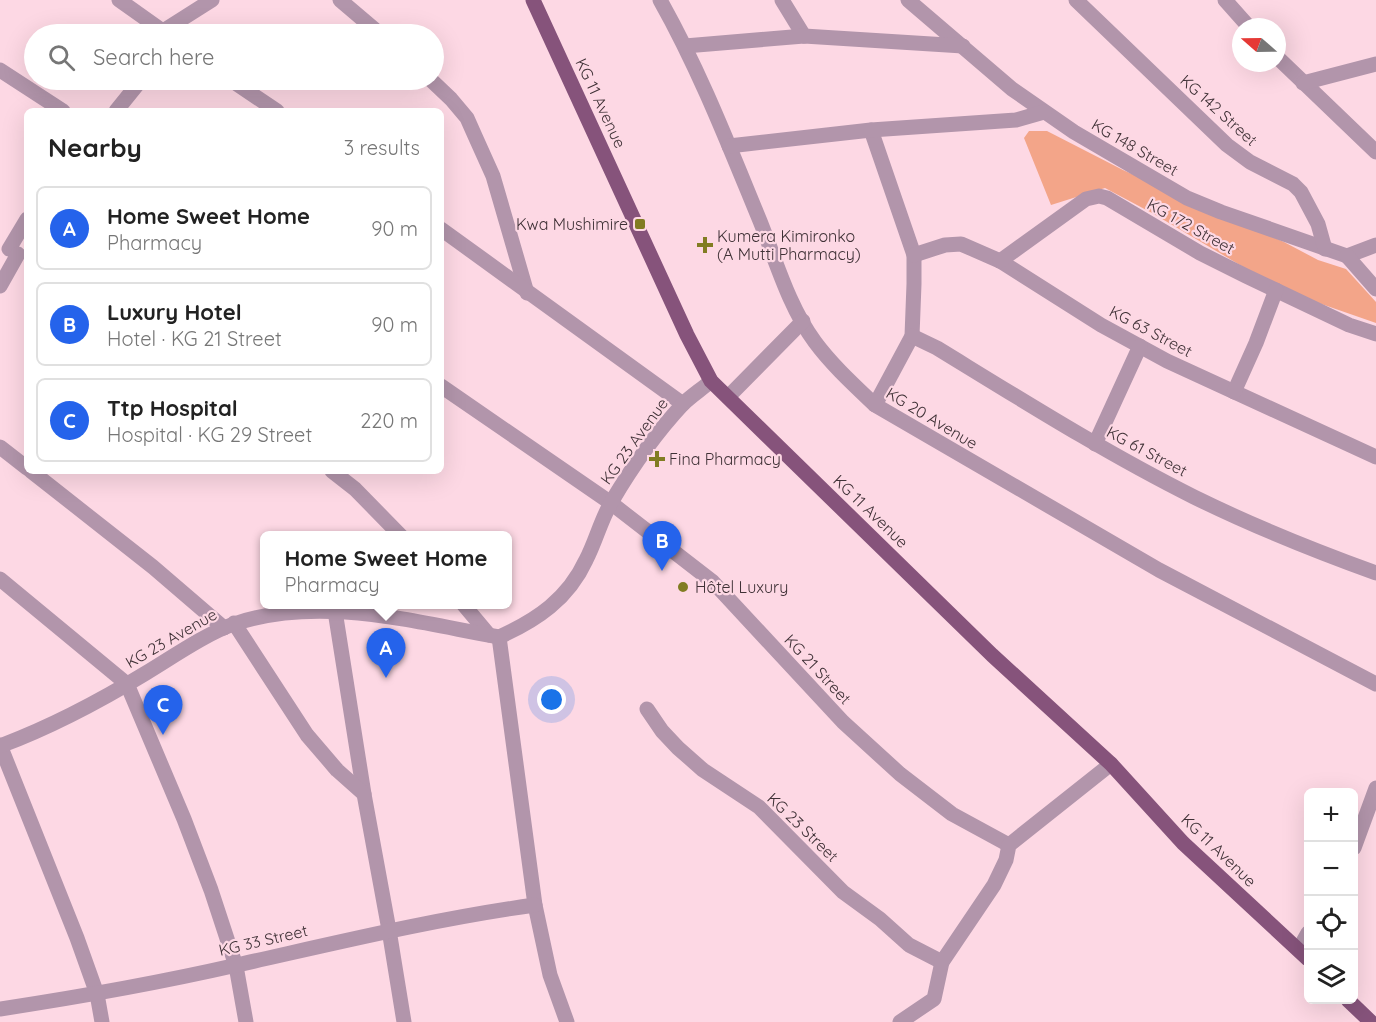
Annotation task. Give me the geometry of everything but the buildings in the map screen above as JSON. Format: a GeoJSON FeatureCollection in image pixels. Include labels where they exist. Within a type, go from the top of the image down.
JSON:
{"type":"FeatureCollection","features":[{"type":"Feature","properties":{"kind":"main road","name":"KG 11 Avenue"},"geometry":{"type":"LineString","coordinates":[[533,0],[687,335],[711,381],[992,655],[1111,764],[1184,843],[1304,954]]}},
{"type":"Feature","properties":{"kind":"main road"},"geometry":{"type":"LineString","coordinates":[[1353,1004],[1371,1022]]}},
{"type":"Feature","properties":{"kind":"street"},"geometry":{"type":"LineString","coordinates":[[119,0],[152,24]]}},
{"type":"Feature","properties":{"kind":"street"},"geometry":{"type":"LineString","coordinates":[[178,24],[212,0]]}},
{"type":"Feature","properties":{"kind":"street"},"geometry":{"type":"LineString","coordinates":[[340,0],[368,24]]}},
{"type":"Feature","properties":{"kind":"street","name":"KG 20 Avenue"},"geometry":{"type":"LineString","coordinates":[[660,0],[686,46],[794,305],[814,341],[836,367],[875,405],[1159,570],[1376,684]]}},
{"type":"Feature","properties":{"kind":"street"},"geometry":{"type":"LineString","coordinates":[[782,0],[804,36]]}},
{"type":"Feature","properties":{"kind":"street","name":"KG 148 Street"},"geometry":{"type":"LineString","coordinates":[[908,0],[1012,89],[1044,112],[1187,198],[1347,256]]}},
{"type":"Feature","properties":{"kind":"street","name":"KG 142 Street"},"geometry":{"type":"LineString","coordinates":[[1076,0],[1227,145],[1250,162],[1293,184],[1301,192],[1318,224],[1325,249]]}},
{"type":"Feature","properties":{"kind":"street"},"geometry":{"type":"LineString","coordinates":[[1225,0],[1241,18]]}},
{"type":"Feature","properties":{"kind":"street"},"geometry":{"type":"LineString","coordinates":[[686,46],[804,36],[963,46]]}},
{"type":"Feature","properties":{"kind":"street"},"geometry":{"type":"LineString","coordinates":[[1304,83],[1376,64]]}},
{"type":"Feature","properties":{"kind":"street"},"geometry":{"type":"LineString","coordinates":[[1286,66],[1376,152]]}},
{"type":"Feature","properties":{"kind":"street"},"geometry":{"type":"LineString","coordinates":[[0,70],[24,86]]}},
{"type":"Feature","properties":{"kind":"street"},"geometry":{"type":"LineString","coordinates":[[31,90],[58,108]]}},
{"type":"Feature","properties":{"kind":"street"},"geometry":{"type":"LineString","coordinates":[[118,108],[133,90]]}},
{"type":"Feature","properties":{"kind":"street"},"geometry":{"type":"LineString","coordinates":[[246,90],[273,108]]}},
{"type":"Feature","properties":{"kind":"street"},"geometry":{"type":"LineString","coordinates":[[442,90],[467,118],[493,176],[527,293]]}},
{"type":"Feature","properties":{"kind":"street"},"geometry":{"type":"LineString","coordinates":[[729,146],[871,130],[1016,120],[1044,112]]}},
{"type":"Feature","properties":{"kind":"street"},"geometry":{"type":"LineString","coordinates":[[871,130],[914,255],[912,336],[875,405]]}},
{"type":"Feature","properties":{"kind":"street","name":"KG 172 Street"},"geometry":{"type":"LineString","coordinates":[[1000,261],[1086,199],[1099,196],[1107,198],[1200,253],[1349,324],[1376,334]]}},
{"type":"Feature","properties":{"kind":"street"},"geometry":{"type":"LineString","coordinates":[[0,286],[24,226]]}},
{"type":"Feature","properties":{"kind":"street"},"geometry":{"type":"LineString","coordinates":[[444,231],[683,404]]}},
{"type":"Feature","properties":{"kind":"street","name":"KG 63 Street"},"geometry":{"type":"LineString","coordinates":[[914,255],[945,245],[961,244],[1000,261],[1092,319],[1140,346],[1376,457]]}},
{"type":"Feature","properties":{"kind":"street"},"geometry":{"type":"LineString","coordinates":[[1376,244],[1347,256],[1376,289]]}},
{"type":"Feature","properties":{"kind":"street"},"geometry":{"type":"LineString","coordinates":[[1234,392],[1276,290]]}},
{"type":"Feature","properties":{"kind":"street"},"geometry":{"type":"LineString","coordinates":[[728,397],[803,321]]}},
{"type":"Feature","properties":{"kind":"street","name":"KG 61 Street"},"geometry":{"type":"LineString","coordinates":[[912,336],[937,348],[1095,444],[1195,497],[1327,555],[1376,573]]}},
{"type":"Feature","properties":{"kind":"street"},"geometry":{"type":"LineString","coordinates":[[1095,444],[1140,346]]}},
{"type":"Feature","properties":{"kind":"street","name":"KG 23 Avenue"},"geometry":{"type":"LineString","coordinates":[[0,746],[63,718],[229,626],[292,611],[335,611],[494,636],[528,623],[550,609],[569,588],[587,559],[611,503],[633,468],[683,404],[711,381]]}},
{"type":"Feature","properties":{"kind":"street","name":"KG 21 Street"},"geometry":{"type":"LineString","coordinates":[[444,388],[611,503],[713,582],[843,722],[900,774],[952,814],[1009,845]]}},
{"type":"Feature","properties":{"kind":"street"},"geometry":{"type":"LineString","coordinates":[[0,447],[24,466]]}},
{"type":"Feature","properties":{"kind":"street"},"geometry":{"type":"LineString","coordinates":[[35,474],[229,626],[307,735],[337,770],[363,794]]}},
{"type":"Feature","properties":{"kind":"street"},"geometry":{"type":"LineString","coordinates":[[336,474],[356,489],[396,531]]}},
{"type":"Feature","properties":{"kind":"street"},"geometry":{"type":"LineString","coordinates":[[0,579],[127,684],[184,819],[211,890],[236,966],[246,1022]]}},
{"type":"Feature","properties":{"kind":"street"},"geometry":{"type":"LineString","coordinates":[[468,609],[494,636],[535,905],[550,975],[567,1022]]}},
{"type":"Feature","properties":{"kind":"street"},"geometry":{"type":"LineString","coordinates":[[335,611],[363,794],[404,1022]]}},
{"type":"Feature","properties":{"kind":"street","name":"KG 23 Street"},"geometry":{"type":"LineString","coordinates":[[647,709],[662,731],[678,748],[703,770],[759,807],[843,892],[880,919],[909,945],[942,962]]}},
{"type":"Feature","properties":{"kind":"street"},"geometry":{"type":"LineString","coordinates":[[0,746],[77,938],[97,994],[102,1022]]}},
{"type":"Feature","properties":{"kind":"street"},"geometry":{"type":"LineString","coordinates":[[900,1022],[934,999],[942,962],[994,885],[1006,860],[1009,845],[1111,764]]}},
{"type":"Feature","properties":{"kind":"street"},"geometry":{"type":"LineString","coordinates":[[1356,842],[1370,809],[1376,788]]}},
{"type":"Feature","properties":{"kind":"street","name":"KG 33 Street"},"geometry":{"type":"LineString","coordinates":[[0,1009],[97,994],[236,966],[389,930],[535,905]]}},
{"type":"Feature","properties":{"kind":"shaded area"},"geometry":{"type":"Polygon","coordinates":[[[1029,131],[1047,131],[1123,170],[1284,242],[1318,260],[1346,269],[1376,302],[1376,323],[1284,291],[1105,188],[1051,205],[1024,138],[1029,131]]]}},
{"type":"Feature","properties":{"kind":"place","name":"Kwa Mushimire"},"geometry":{"type":"Point","coordinates":[640,224]}},
{"type":"Feature","properties":{"kind":"place","name":"Kumera Kimironko (A Mutti Pharmacy)"},"geometry":{"type":"Point","coordinates":[705,245]}},
{"type":"Feature","properties":{"kind":"place","name":"Fina Pharmacy"},"geometry":{"type":"Point","coordinates":[657,459]}},
{"type":"Feature","properties":{"kind":"place","name":"Luxury Hotel"},"geometry":{"type":"Point","coordinates":[662,571]}},
{"type":"Feature","properties":{"kind":"place","name":"Hôtel Luxury"},"geometry":{"type":"Point","coordinates":[683,587]}},
{"type":"Feature","properties":{"kind":"place","name":"Home Sweet Home"},"geometry":{"type":"Point","coordinates":[386,678]}},
{"type":"Feature","properties":{"kind":"place","name":"Ttp Hospital"},"geometry":{"type":"Point","coordinates":[163,735]}}]}
